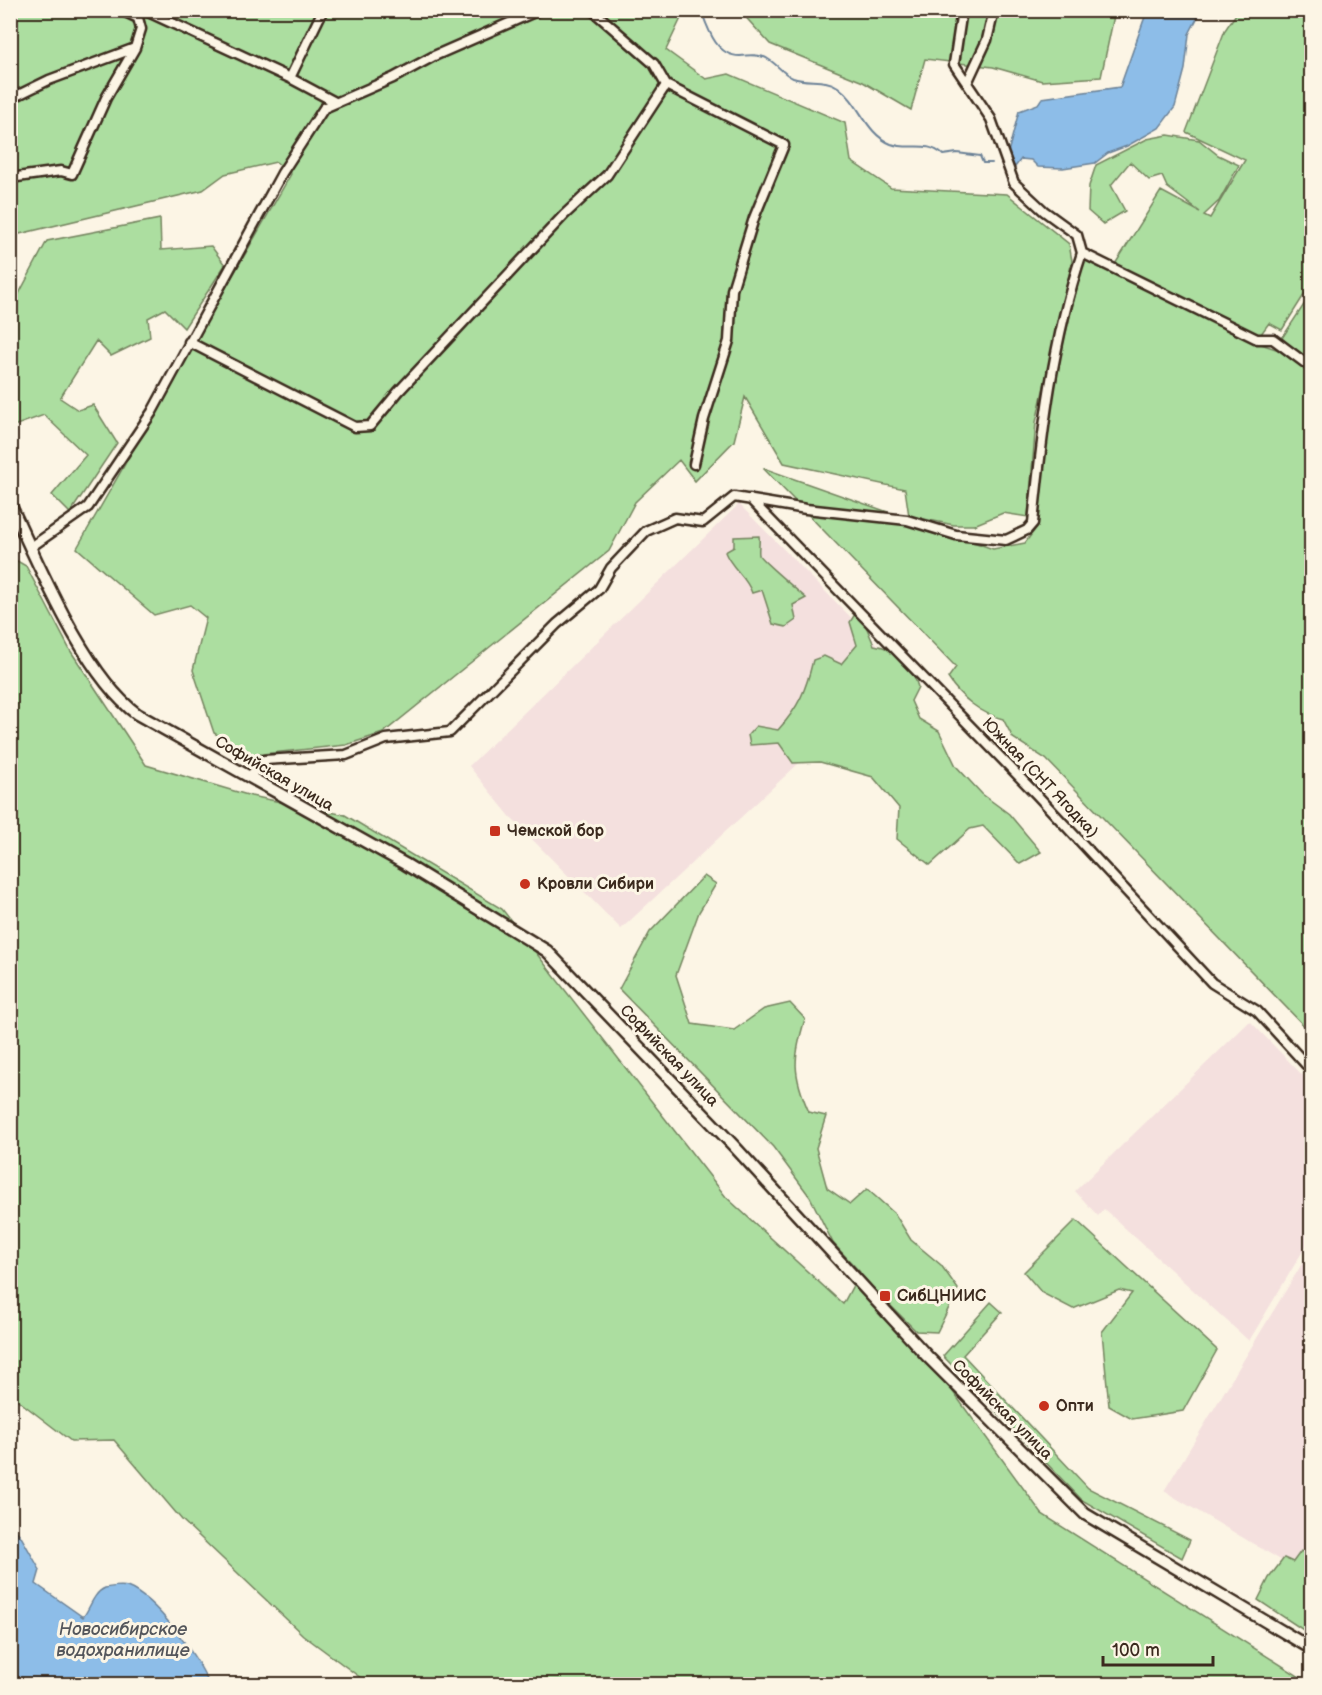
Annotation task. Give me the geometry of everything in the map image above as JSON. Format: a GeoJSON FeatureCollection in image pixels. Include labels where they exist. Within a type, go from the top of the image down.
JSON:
{"type":"FeatureCollection","features":[{"type":"Feature","properties":{"kind":"main road","name":"Софийская улица"},"geometry":{"type":"LineString","coordinates":[[10,504],[94,666],[121,702],[137,714],[405,864],[547,951],[733,1145],[927,1356],[1085,1514],[1311,1649]]}},
{"type":"Feature","properties":{"kind":"street"},"geometry":{"type":"LineString","coordinates":[[10,178],[61,171],[72,174],[106,98],[140,38],[138,18],[121,10]]}},
{"type":"Feature","properties":{"kind":"street"},"geometry":{"type":"LineString","coordinates":[[144,10],[336,102]]}},
{"type":"Feature","properties":{"kind":"street"},"geometry":{"type":"LineString","coordinates":[[290,78],[323,10]]}},
{"type":"Feature","properties":{"kind":"street"},"geometry":{"type":"LineString","coordinates":[[31,547],[88,507],[152,412],[189,342],[220,291],[282,173],[324,108],[507,22],[539,10]]}},
{"type":"Feature","properties":{"kind":"street"},"geometry":{"type":"LineString","coordinates":[[592,10],[654,64],[666,86],[758,129],[784,145],[754,218],[732,290],[729,341],[707,409],[694,464]]}},
{"type":"Feature","properties":{"kind":"street"},"geometry":{"type":"LineString","coordinates":[[249,777],[264,760],[346,755],[386,739],[450,732],[557,624],[599,589],[611,568],[646,531],[675,518],[703,522],[735,497],[806,509],[907,520],[956,535],[1006,540],[1027,530],[1033,523],[1046,415],[1059,336],[1082,253],[1077,235],[1044,211],[1014,183],[991,119],[954,64],[962,10]]}},
{"type":"Feature","properties":{"kind":"street"},"geometry":{"type":"LineString","coordinates":[[967,83],[987,40],[994,10]]}},
{"type":"Feature","properties":{"kind":"street"},"geometry":{"type":"LineString","coordinates":[[10,99],[49,80],[135,48]]}},
{"type":"Feature","properties":{"kind":"street"},"geometry":{"type":"LineString","coordinates":[[189,342],[355,427],[370,426],[399,391],[564,215],[607,175],[666,86]]}},
{"type":"Feature","properties":{"kind":"street"},"geometry":{"type":"LineString","coordinates":[[1082,253],[1257,339],[1273,339],[1311,368]]}},
{"type":"Feature","properties":{"kind":"street","name":"Южная (СНТ Ягодка)"},"geometry":{"type":"LineString","coordinates":[[750,498],[1028,786],[1212,983],[1257,1011],[1311,1071]]}},
{"type":"Feature","properties":{"kind":"shaded area"},"geometry":{"type":"Polygon","coordinates":[[[739,504],[901,668],[621,929],[513,820],[469,766],[739,504]]]}},
{"type":"Feature","properties":{"kind":"shaded area"},"geometry":{"type":"Polygon","coordinates":[[[1250,1021],[1311,1084],[1312,1244],[1307,1244],[1249,1341],[1104,1209],[1098,1216],[1075,1191],[1250,1021]]]}},
{"type":"Feature","properties":{"kind":"shaded area"},"geometry":{"type":"Polygon","coordinates":[[[1311,1249],[1311,1578],[1164,1491],[1311,1249]]]}},
{"type":"Feature","properties":{"kind":"green space"},"geometry":{"type":"Polygon","coordinates":[[[10,11],[682,11],[683,14],[666,50],[706,79],[729,74],[845,123],[851,161],[891,188],[1007,194],[1069,244],[1072,261],[1036,422],[1028,517],[1003,513],[974,525],[954,525],[909,516],[905,489],[784,463],[745,397],[734,441],[695,481],[679,460],[635,502],[609,551],[383,733],[346,745],[253,755],[214,733],[193,670],[206,618],[190,605],[154,615],[77,548],[291,174],[276,162],[225,174],[203,190],[11,236],[10,11]]]}},
{"type":"Feature","properties":{"kind":"green space"},"geometry":{"type":"Polygon","coordinates":[[[740,11],[1115,11],[1101,77],[1042,81],[993,67],[925,59],[911,110],[863,82],[770,44],[740,11]]]}},
{"type":"Feature","properties":{"kind":"green space"},"geometry":{"type":"Polygon","coordinates":[[[1238,11],[1311,11],[1311,284],[1282,330],[1269,323],[1255,342],[1279,350],[1311,372],[1311,1033],[1046,759],[1013,738],[1003,719],[979,709],[959,692],[948,678],[956,667],[763,468],[993,549],[1025,543],[1037,527],[1045,416],[1084,260],[1112,269],[1161,191],[1200,212],[1167,187],[1162,176],[1149,180],[1130,162],[1111,185],[1125,211],[1103,224],[1088,211],[1089,186],[1096,165],[1147,139],[1168,135],[1199,140],[1218,155],[1239,165],[1219,201],[1204,215],[1210,218],[1245,160],[1186,132],[1225,30],[1238,11]]]}},
{"type":"Feature","properties":{"kind":"green space"},"geometry":{"type":"Polygon","coordinates":[[[160,219],[161,250],[211,246],[225,265],[184,328],[165,309],[148,318],[150,337],[111,356],[96,341],[60,398],[78,410],[93,405],[117,443],[70,513],[52,495],[86,455],[44,415],[11,427],[11,304],[13,305],[47,241],[160,219]]]}},
{"type":"Feature","properties":{"kind":"green space"},"geometry":{"type":"Polygon","coordinates":[[[1311,294],[1311,363],[1282,338],[1311,294]]]}},
{"type":"Feature","properties":{"kind":"green space"},"geometry":{"type":"Polygon","coordinates":[[[759,536],[761,558],[806,598],[793,605],[796,620],[786,627],[773,624],[762,590],[752,593],[747,582],[725,552],[734,547],[734,537],[759,536]]]}},
{"type":"Feature","properties":{"kind":"green space"},"geometry":{"type":"Polygon","coordinates":[[[10,557],[26,566],[70,650],[146,765],[251,796],[345,815],[502,909],[726,1197],[843,1304],[860,1272],[833,1243],[810,1197],[773,1147],[619,989],[650,932],[704,876],[716,884],[699,912],[676,975],[692,1024],[734,1030],[764,1009],[790,1003],[805,1019],[798,1045],[797,1076],[809,1112],[826,1116],[816,1148],[827,1188],[850,1204],[867,1189],[895,1214],[911,1240],[941,1265],[958,1289],[937,1332],[916,1331],[889,1304],[1042,1514],[1311,1684],[369,1684],[303,1635],[182,1520],[114,1440],[71,1441],[11,1395],[10,557]]]}},
{"type":"Feature","properties":{"kind":"green space"},"geometry":{"type":"Polygon","coordinates":[[[855,614],[863,619],[874,645],[890,650],[908,665],[918,687],[911,701],[919,719],[939,731],[956,766],[982,794],[1009,814],[1041,852],[1020,864],[983,826],[970,829],[930,865],[897,839],[899,808],[873,777],[820,762],[793,763],[779,743],[750,745],[748,735],[756,726],[778,730],[791,714],[808,680],[813,660],[824,656],[841,664],[857,645],[850,622],[855,614]]]}},
{"type":"Feature","properties":{"kind":"green space"},"geometry":{"type":"Polygon","coordinates":[[[1076,1220],[1217,1350],[1183,1411],[1132,1419],[1109,1406],[1102,1332],[1132,1293],[1119,1290],[1073,1309],[1042,1293],[1024,1272],[1076,1220]]]}},
{"type":"Feature","properties":{"kind":"green space"},"geometry":{"type":"Polygon","coordinates":[[[991,1302],[1002,1312],[963,1355],[1088,1488],[1190,1540],[1182,1558],[1082,1500],[943,1356],[991,1302]]]}},
{"type":"Feature","properties":{"kind":"green space"},"geometry":{"type":"Polygon","coordinates":[[[1301,1551],[1311,1558],[1311,1635],[1258,1600],[1269,1578],[1284,1558],[1293,1562],[1301,1551]]]}},
{"type":"Feature","properties":{"kind":"water"},"geometry":{"type":"Polygon","coordinates":[[[1147,11],[1201,11],[1189,34],[1185,69],[1175,107],[1159,128],[1127,146],[1108,153],[1095,163],[1063,168],[1038,167],[1031,160],[1021,159],[1015,167],[1007,156],[1019,111],[1038,104],[1042,98],[1120,87],[1147,11]]]}},
{"type":"Feature","properties":{"kind":"water","name":"Новосибирское водохранилище"},"geometry":{"type":"Polygon","coordinates":[[[11,1525],[20,1535],[40,1570],[36,1584],[83,1617],[95,1597],[105,1588],[125,1586],[138,1593],[163,1615],[174,1629],[209,1684],[11,1684],[11,1525]]]}},
{"type":"Feature","properties":{"kind":"waterway"},"geometry":{"type":"LineString","coordinates":[[701,10],[714,40],[725,51],[732,55],[762,56],[793,78],[833,84],[846,94],[875,133],[891,144],[931,148],[943,155],[957,153],[980,156],[983,163],[992,163]]}},
{"type":"Feature","properties":{"kind":"place","name":"Чемской бор"},"geometry":{"type":"Point","coordinates":[495,831]}},
{"type":"Feature","properties":{"kind":"place","name":"Кровли Сибири"},"geometry":{"type":"Point","coordinates":[525,884]}},
{"type":"Feature","properties":{"kind":"place","name":"СибЦНИИС"},"geometry":{"type":"Point","coordinates":[885,1296]}},
{"type":"Feature","properties":{"kind":"place","name":"Опти"},"geometry":{"type":"Point","coordinates":[1044,1406]}}]}
